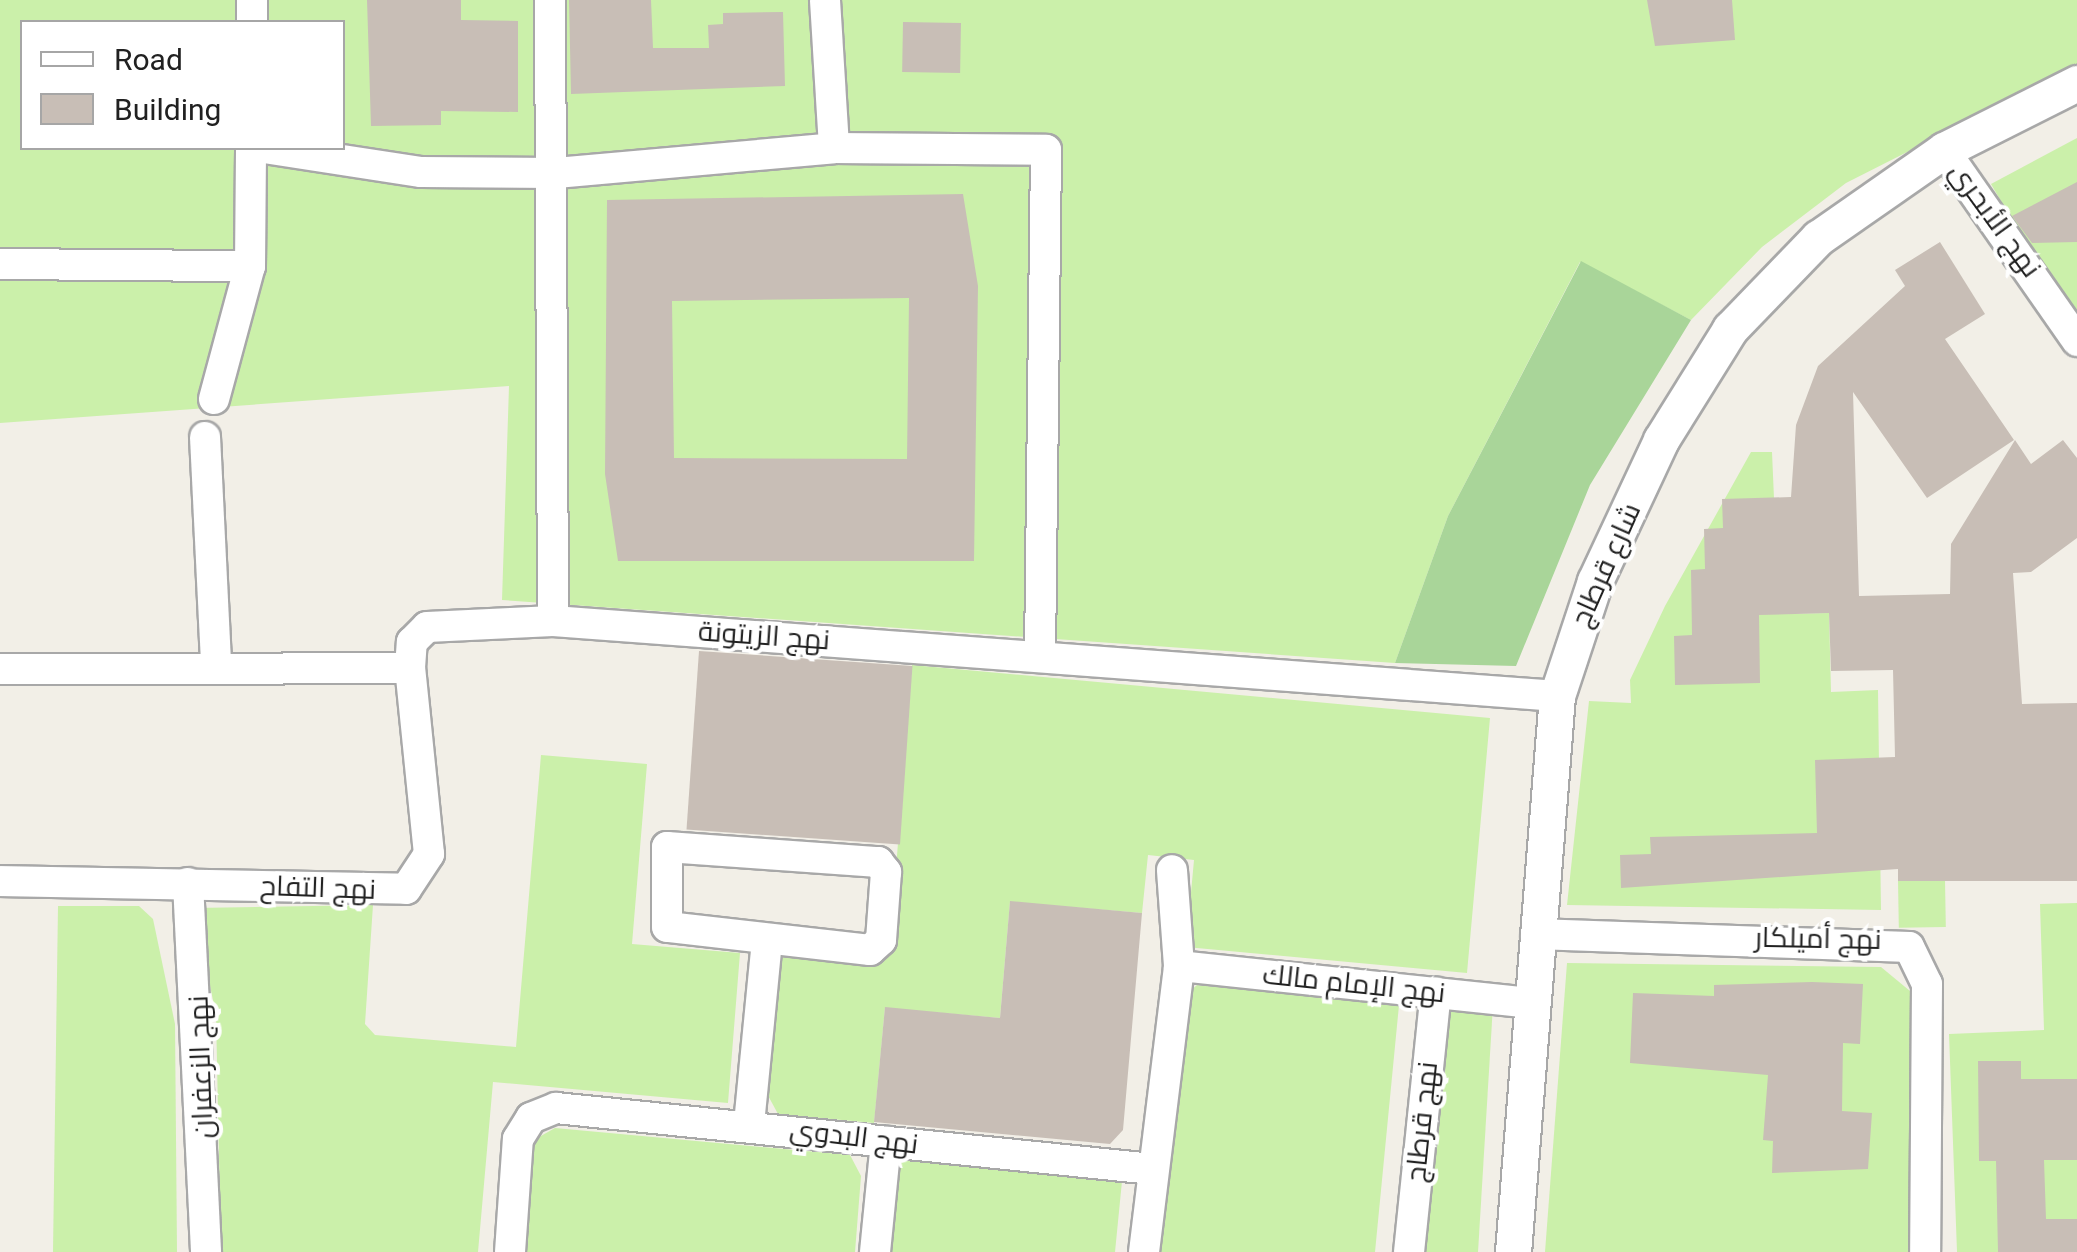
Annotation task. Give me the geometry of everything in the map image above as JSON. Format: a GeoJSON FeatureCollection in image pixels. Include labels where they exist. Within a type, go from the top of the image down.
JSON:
{"type":"FeatureCollection","features":[{"type":"Feature","properties":{"kind":"street"},"geometry":{"type":"LineString","coordinates":[[550,0],[556,174],[553,621]]}},
{"type":"Feature","properties":{"kind":"street"},"geometry":{"type":"LineString","coordinates":[[825,0],[834,148]]}},
{"type":"Feature","properties":{"kind":"street","name":"شارع قرطاج"},"geometry":{"type":"LineString","coordinates":[[1513,1252],[1557,696],[1595,581],[1693,379],[1771,280],[1944,150],[2077,83]]}},
{"type":"Feature","properties":{"kind":"street"},"geometry":{"type":"LineString","coordinates":[[277,150],[421,172],[556,174],[834,148],[1046,150],[1040,656]]}},
{"type":"Feature","properties":{"kind":"street"},"geometry":{"type":"LineString","coordinates":[[214,398],[250,266],[251,150]]}},
{"type":"Feature","properties":{"kind":"street","name":"نهج الأبحري"},"geometry":{"type":"LineString","coordinates":[[1944,150],[2077,340]]}},
{"type":"Feature","properties":{"kind":"street"},"geometry":{"type":"LineString","coordinates":[[0,264],[250,266]]}},
{"type":"Feature","properties":{"kind":"street"},"geometry":{"type":"LineString","coordinates":[[204,437],[216,664]]}},
{"type":"Feature","properties":{"kind":"street","name":"نهج الزيتونة"},"geometry":{"type":"LineString","coordinates":[[410,668],[412,642],[426,627],[553,621],[1557,696]]}},
{"type":"Feature","properties":{"kind":"street"},"geometry":{"type":"LineString","coordinates":[[0,669],[216,664],[410,668]]}},
{"type":"Feature","properties":{"kind":"street","name":"نهج التفاح"},"geometry":{"type":"LineString","coordinates":[[0,881],[188,883],[376,892],[406,889],[421,875],[428,834],[410,668]]}},
{"type":"Feature","properties":{"kind":"street"},"geometry":{"type":"LineString","coordinates":[[667,847],[884,867],[875,948],[766,941],[667,927],[667,847]]}},
{"type":"Feature","properties":{"kind":"street"},"geometry":{"type":"LineString","coordinates":[[1144,1252],[1179,966],[1172,870]]}},
{"type":"Feature","properties":{"kind":"street","name":"نهج الزعفران"},"geometry":{"type":"LineString","coordinates":[[188,883],[206,1252]]}},
{"type":"Feature","properties":{"kind":"street","name":"نهج أميلكار"},"geometry":{"type":"LineString","coordinates":[[1536,934],[1909,947],[1927,984],[1925,1252]]}},
{"type":"Feature","properties":{"kind":"street"},"geometry":{"type":"LineString","coordinates":[[749,1124],[766,941]]}},
{"type":"Feature","properties":{"kind":"street","name":"نهج الإمام مالك"},"geometry":{"type":"LineString","coordinates":[[1179,966],[1530,1003]]}},
{"type":"Feature","properties":{"kind":"street","name":"نهج قرطاج"},"geometry":{"type":"LineString","coordinates":[[1409,1252],[1436,992]]}},
{"type":"Feature","properties":{"kind":"street","name":"نهج البدوي"},"geometry":{"type":"LineString","coordinates":[[510,1252],[518,1138],[531,1118],[556,1108],[749,1124],[1152,1169]]}},
{"type":"Feature","properties":{"kind":"street"},"geometry":{"type":"LineString","coordinates":[[875,1252],[886,1142]]}},
{"type":"Feature","properties":{"kind":"green space"},"geometry":{"type":"Polygon","coordinates":[[[0,0],[2077,0],[2077,66],[1846,183],[1762,247],[1691,320],[1580,262],[1448,516],[1395,663],[502,600],[509,386],[0,423],[0,0]]]}},
{"type":"Feature","properties":{"kind":"green space"},"geometry":{"type":"Polygon","coordinates":[[[2077,138],[2077,333],[1991,184],[2077,138]]]}},
{"type":"Feature","properties":{"kind":"green space"},"geometry":{"type":"Polygon","coordinates":[[[1581,261],[1691,320],[1590,485],[1516,666],[1395,663],[1448,516],[1581,261]]]}},
{"type":"Feature","properties":{"kind":"green space"},"geometry":{"type":"Polygon","coordinates":[[[1751,452],[1772,452],[1779,614],[1829,613],[1831,692],[1878,690],[1881,910],[1567,905],[1589,701],[1631,703],[1630,680],[1665,606],[1751,452]]]}},
{"type":"Feature","properties":{"kind":"green space"},"geometry":{"type":"Polygon","coordinates":[[[912,665],[1490,718],[1467,973],[1186,947],[1194,860],[1148,855],[1142,913],[1010,902],[1000,1018],[885,1008],[874,1123],[778,1114],[765,1090],[776,964],[791,949],[889,957],[912,665]]]}},
{"type":"Feature","properties":{"kind":"green space"},"geometry":{"type":"Polygon","coordinates":[[[541,755],[647,764],[632,944],[740,953],[728,1103],[493,1082],[478,1252],[221,1252],[216,1015],[194,908],[373,905],[365,1024],[375,1035],[516,1047],[541,755]]]}},
{"type":"Feature","properties":{"kind":"green space"},"geometry":{"type":"Polygon","coordinates":[[[1945,880],[1946,927],[1899,928],[1898,881],[1945,880]]]}},
{"type":"Feature","properties":{"kind":"green space"},"geometry":{"type":"Polygon","coordinates":[[[2077,903],[2077,1252],[1957,1252],[1949,1034],[2044,1030],[2040,904],[2077,903]]]}},
{"type":"Feature","properties":{"kind":"green space"},"geometry":{"type":"Polygon","coordinates":[[[58,906],[139,906],[153,919],[175,1024],[177,1252],[53,1252],[58,906]]]}},
{"type":"Feature","properties":{"kind":"green space"},"geometry":{"type":"Polygon","coordinates":[[[1567,963],[1881,967],[1910,991],[1911,1252],[1545,1252],[1567,963]]]}},
{"type":"Feature","properties":{"kind":"green space"},"geometry":{"type":"Polygon","coordinates":[[[1197,985],[1399,1005],[1375,1252],[1153,1252],[1178,1002],[1197,985]]]}},
{"type":"Feature","properties":{"kind":"green space"},"geometry":{"type":"Polygon","coordinates":[[[1442,999],[1493,1005],[1478,1252],[1416,1252],[1442,999]]]}},
{"type":"Feature","properties":{"kind":"green space"},"geometry":{"type":"Polygon","coordinates":[[[555,1128],[850,1155],[861,1176],[855,1252],[522,1252],[532,1141],[555,1128]]]}},
{"type":"Feature","properties":{"kind":"green space"},"geometry":{"type":"Polygon","coordinates":[[[901,1158],[1122,1181],[1115,1252],[891,1252],[901,1158]]]}},
{"type":"Feature","properties":{"kind":"building"},"geometry":{"type":"Polygon","coordinates":[[[367,0],[461,0],[461,20],[518,21],[518,112],[441,111],[441,125],[371,126],[367,0]]]}},
{"type":"Feature","properties":{"kind":"building"},"geometry":{"type":"Polygon","coordinates":[[[569,0],[651,0],[653,48],[709,48],[708,25],[723,24],[723,13],[783,12],[785,86],[571,94],[569,0]]]}},
{"type":"Feature","properties":{"kind":"building"},"geometry":{"type":"Polygon","coordinates":[[[1647,0],[1732,0],[1735,40],[1655,46],[1647,0]]]}},
{"type":"Feature","properties":{"kind":"building"},"geometry":{"type":"Polygon","coordinates":[[[903,22],[961,23],[960,73],[902,72],[903,22]]]}},
{"type":"Feature","properties":{"kind":"building"},"geometry":{"type":"Polygon","coordinates":[[[2077,182],[2077,242],[2032,243],[2012,216],[2077,182]]]}},
{"type":"Feature","properties":{"kind":"building"},"geometry":{"type":"Polygon","coordinates":[[[963,194],[978,286],[974,561],[618,561],[605,474],[607,200],[963,194]],[[909,298],[672,301],[674,458],[907,459],[909,298]]]}},
{"type":"Feature","properties":{"kind":"building"},"geometry":{"type":"Polygon","coordinates":[[[1940,242],[1985,314],[1945,339],[2014,440],[1927,498],[1853,392],[1859,596],[1950,594],[1951,544],[2015,440],[2031,464],[2063,440],[2077,458],[2077,538],[2031,572],[2013,573],[2022,704],[2077,703],[2077,881],[1898,881],[1898,869],[1621,888],[1620,855],[1651,854],[1650,837],[1817,833],[1815,760],[1895,757],[1893,670],[1831,671],[1829,613],[1759,615],[1760,683],[1675,685],[1674,636],[1692,635],[1691,570],[1705,569],[1704,529],[1723,528],[1722,499],[1791,497],[1796,425],[1818,366],[1905,286],[1895,270],[1940,242]]]}},
{"type":"Feature","properties":{"kind":"building"},"geometry":{"type":"Polygon","coordinates":[[[699,651],[912,666],[900,844],[687,830],[699,651]]]}},
{"type":"Feature","properties":{"kind":"building"},"geometry":{"type":"Polygon","coordinates":[[[1010,901],[1142,913],[1123,1130],[1110,1144],[874,1122],[885,1007],[1000,1018],[1010,901]]]}},
{"type":"Feature","properties":{"kind":"building"},"geometry":{"type":"Polygon","coordinates":[[[1863,984],[1860,1044],[1843,1043],[1842,1111],[1872,1113],[1868,1169],[1772,1173],[1773,1141],[1763,1140],[1768,1075],[1630,1063],[1633,993],[1714,996],[1714,985],[1863,984]]]}},
{"type":"Feature","properties":{"kind":"building"},"geometry":{"type":"Polygon","coordinates":[[[1978,1061],[2021,1061],[2021,1079],[2077,1079],[2077,1160],[2044,1160],[2046,1219],[2077,1219],[2077,1252],[1998,1252],[1996,1161],[1979,1161],[1978,1061]]]}}]}
